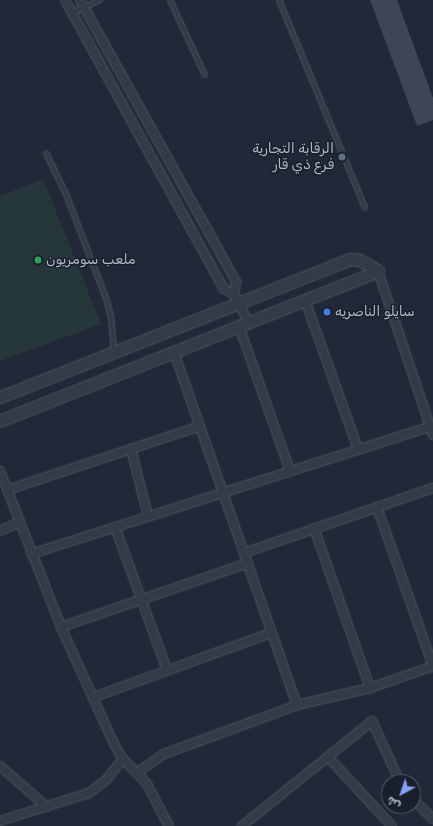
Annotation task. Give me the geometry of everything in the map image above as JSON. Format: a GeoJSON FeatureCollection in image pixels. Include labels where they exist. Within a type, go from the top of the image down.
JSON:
{"type":"FeatureCollection","features":[{"type":"Feature","properties":{"kind":"street"},"geometry":{"type":"LineString","coordinates":[[65,0],[224,289],[236,298]]}},
{"type":"Feature","properties":{"kind":"street"},"geometry":{"type":"LineString","coordinates":[[82,4],[236,282],[236,298],[290,471]]}},
{"type":"Feature","properties":{"kind":"street"},"geometry":{"type":"LineString","coordinates":[[1,394],[114,352],[236,298],[350,259],[360,260],[378,271],[433,436]]}},
{"type":"Feature","properties":{"kind":"street"},"geometry":{"type":"LineString","coordinates":[[0,421],[378,271]]}},
{"type":"Feature","properties":{"kind":"street"},"geometry":{"type":"LineString","coordinates":[[305,300],[358,449]]}},
{"type":"Feature","properties":{"kind":"street"},"geometry":{"type":"LineString","coordinates":[[174,352],[296,705]]}},
{"type":"Feature","properties":{"kind":"street"},"geometry":{"type":"LineString","coordinates":[[7,490],[200,426]]}},
{"type":"Feature","properties":{"kind":"street"},"geometry":{"type":"LineString","coordinates":[[31,554],[430,427]]}},
{"type":"Feature","properties":{"kind":"street"},"geometry":{"type":"LineString","coordinates":[[131,449],[148,516]]}},
{"type":"Feature","properties":{"kind":"street"},"geometry":{"type":"LineString","coordinates":[[0,471],[31,554],[61,627],[114,744],[123,759],[138,772],[147,784],[169,826]]}},
{"type":"Feature","properties":{"kind":"street"},"geometry":{"type":"LineString","coordinates":[[244,553],[433,488]]}},
{"type":"Feature","properties":{"kind":"street"},"geometry":{"type":"LineString","coordinates":[[138,772],[164,754],[296,705],[370,688],[433,666],[377,507]]}},
{"type":"Feature","properties":{"kind":"street"},"geometry":{"type":"LineString","coordinates":[[0,531],[19,522]]}},
{"type":"Feature","properties":{"kind":"street"},"geometry":{"type":"LineString","coordinates":[[115,527],[167,670]]}},
{"type":"Feature","properties":{"kind":"street"},"geometry":{"type":"LineString","coordinates":[[314,528],[370,688]]}},
{"type":"Feature","properties":{"kind":"street"},"geometry":{"type":"LineString","coordinates":[[61,627],[248,563]]}},
{"type":"Feature","properties":{"kind":"street"},"geometry":{"type":"LineString","coordinates":[[94,697],[271,633]]}},
{"type":"Feature","properties":{"kind":"street"},"geometry":{"type":"LineString","coordinates":[[242,826],[372,722],[396,774]]}},
{"type":"Feature","properties":{"kind":"street"},"geometry":{"type":"LineString","coordinates":[[328,757],[392,826]]}},
{"type":"Feature","properties":{"kind":"street"},"geometry":{"type":"LineString","coordinates":[[0,821],[47,807],[98,788],[123,759]]}},
{"type":"Feature","properties":{"kind":"street"},"geometry":{"type":"LineString","coordinates":[[0,766],[47,807]]}},
{"type":"Feature","properties":{"kind":"street"},"geometry":{"type":"LineString","coordinates":[[421,807],[433,819]]}},
{"type":"Feature","properties":{"kind":"lane"},"geometry":{"type":"LineString","coordinates":[[72,13],[82,4],[100,0]]}},
{"type":"Feature","properties":{"kind":"lane"},"geometry":{"type":"LineString","coordinates":[[170,0],[206,75]]}},
{"type":"Feature","properties":{"kind":"lane"},"geometry":{"type":"LineString","coordinates":[[279,0],[365,208]]}},
{"type":"Feature","properties":{"kind":"lane"},"geometry":{"type":"LineString","coordinates":[[46,152],[66,194],[106,298],[111,317],[114,352]]}},
{"type":"Feature","properties":{"kind":"shaded area","name":"ملعب سومريون"},"geometry":{"type":"Polygon","coordinates":[[[43,179],[101,324],[0,361],[0,196],[43,179]]]}},
{"type":"Feature","properties":{"kind":"building"},"geometry":{"type":"Polygon","coordinates":[[[370,0],[397,0],[433,98],[433,120],[417,126],[370,0]]]}},
{"type":"Feature","properties":{"kind":"place","name":"الرقابة التجارية فرع ذي قار"},"geometry":{"type":"Point","coordinates":[342,157]}},
{"type":"Feature","properties":{"kind":"place","name":"ملعب سومريون"},"geometry":{"type":"Point","coordinates":[38,260]}},
{"type":"Feature","properties":{"kind":"place","name":"سايلو الناصريه"},"geometry":{"type":"Point","coordinates":[327,312]}}]}
